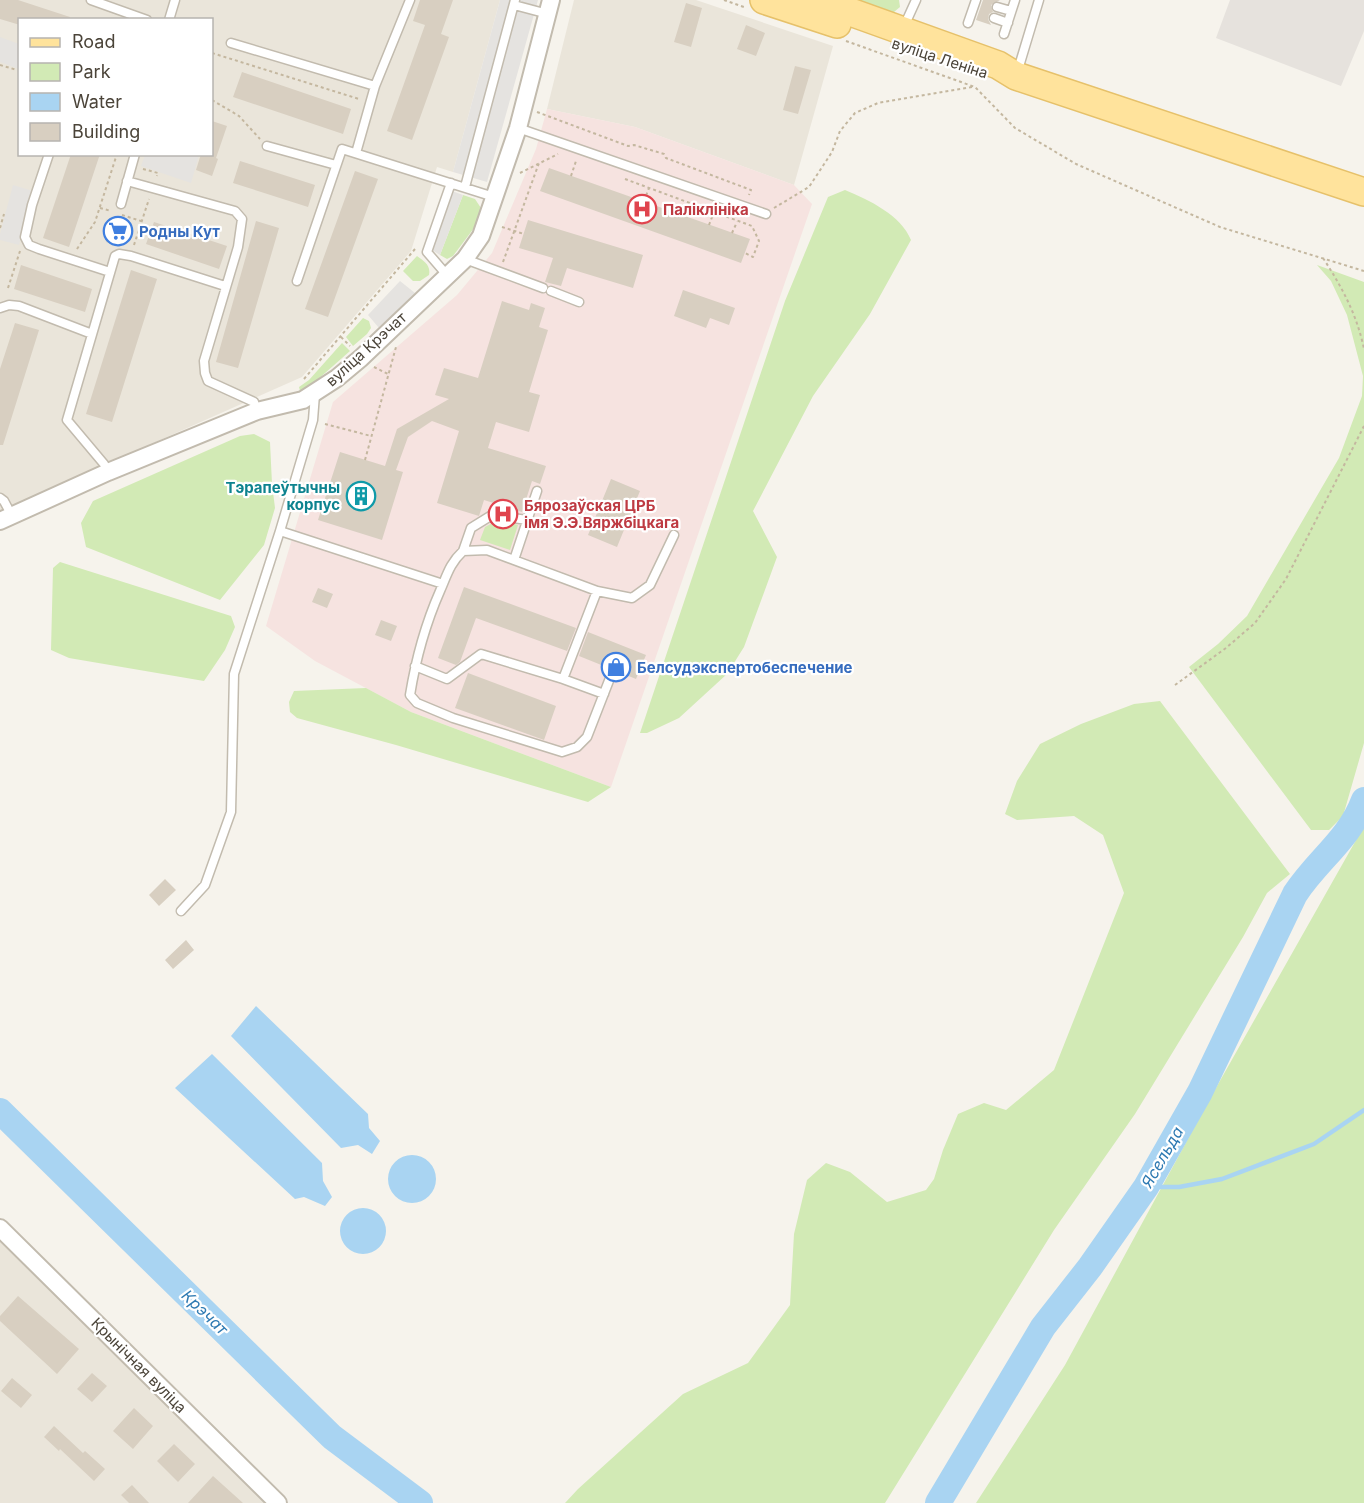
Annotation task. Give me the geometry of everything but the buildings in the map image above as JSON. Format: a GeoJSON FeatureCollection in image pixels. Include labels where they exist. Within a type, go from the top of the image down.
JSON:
{"type":"FeatureCollection","features":[{"type":"Feature","properties":{"kind":"main road","name":"вуліца Леніна"},"geometry":{"type":"LineString","coordinates":[[817,0],[899,37],[993,75],[1016,76],[1364,192]]}},
{"type":"Feature","properties":{"kind":"main road","name":"вуліца Леніна"},"geometry":{"type":"LineString","coordinates":[[766,3],[899,37]]}},
{"type":"Feature","properties":{"kind":"street","name":"вуліца Крэчат"},"geometry":{"type":"LineString","coordinates":[[6,519],[108,472],[257,411],[303,400],[337,378],[361,358],[465,259],[481,236],[518,128],[550,7]]}},
{"type":"Feature","properties":{"kind":"street","name":"Крынічная вуліца"},"geometry":{"type":"LineString","coordinates":[[0,1228],[278,1503]]}},
{"type":"Feature","properties":{"kind":"lane"},"geometry":{"type":"LineString","coordinates":[[170,18],[175,0]]}},
{"type":"Feature","properties":{"kind":"lane"},"geometry":{"type":"LineString","coordinates":[[356,153],[375,86],[410,0]]}},
{"type":"Feature","properties":{"kind":"lane"},"geometry":{"type":"LineString","coordinates":[[899,37],[916,0]]}},
{"type":"Feature","properties":{"kind":"lane"},"geometry":{"type":"LineString","coordinates":[[1004,34],[1015,0]]}},
{"type":"Feature","properties":{"kind":"lane"},"geometry":{"type":"LineString","coordinates":[[1016,76],[1039,0]]}},
{"type":"Feature","properties":{"kind":"lane"},"geometry":{"type":"LineString","coordinates":[[94,1],[141,18]]}},
{"type":"Feature","properties":{"kind":"lane"},"geometry":{"type":"LineString","coordinates":[[968,23],[976,12],[978,1]]}},
{"type":"Feature","properties":{"kind":"lane"},"geometry":{"type":"LineString","coordinates":[[465,187],[514,2],[550,7]]}},
{"type":"Feature","properties":{"kind":"lane"},"geometry":{"type":"LineString","coordinates":[[998,7],[1011,11]]}},
{"type":"Feature","properties":{"kind":"lane"},"geometry":{"type":"LineString","coordinates":[[994,18],[1008,23]]}},
{"type":"Feature","properties":{"kind":"lane"},"geometry":{"type":"LineString","coordinates":[[231,43],[375,86]]}},
{"type":"Feature","properties":{"kind":"lane"},"geometry":{"type":"LineString","coordinates":[[518,128],[765,214]]}},
{"type":"Feature","properties":{"kind":"lane"},"geometry":{"type":"LineString","coordinates":[[267,146],[336,165]]}},
{"type":"Feature","properties":{"kind":"lane"},"geometry":{"type":"LineString","coordinates":[[297,281],[342,149],[494,197]]}},
{"type":"Feature","properties":{"kind":"lane"},"geometry":{"type":"LineString","coordinates":[[48,156],[32,205],[25,237],[29,245],[110,272]]}},
{"type":"Feature","properties":{"kind":"lane"},"geometry":{"type":"LineString","coordinates":[[120,204],[134,156]]}},
{"type":"Feature","properties":{"kind":"lane"},"geometry":{"type":"LineString","coordinates":[[127,182],[235,211],[242,219],[238,247],[204,361],[208,381],[254,402],[257,411]]}},
{"type":"Feature","properties":{"kind":"lane"},"geometry":{"type":"LineString","coordinates":[[447,274],[427,252],[451,183]]}},
{"type":"Feature","properties":{"kind":"lane"},"geometry":{"type":"LineString","coordinates":[[108,472],[97,455],[67,420],[116,256],[119,254],[131,256],[225,286]]}},
{"type":"Feature","properties":{"kind":"lane"},"geometry":{"type":"LineString","coordinates":[[465,259],[579,302]]}},
{"type":"Feature","properties":{"kind":"lane"},"geometry":{"type":"LineString","coordinates":[[0,308],[9,305],[19,306],[92,334]]}},
{"type":"Feature","properties":{"kind":"lane"},"geometry":{"type":"LineString","coordinates":[[181,911],[205,885],[231,812],[234,674],[313,420],[315,393]]}},
{"type":"Feature","properties":{"kind":"lane"},"geometry":{"type":"LineString","coordinates":[[514,560],[537,491]]}},
{"type":"Feature","properties":{"kind":"lane"},"geometry":{"type":"LineString","coordinates":[[0,498],[4,501],[6,519]]}},
{"type":"Feature","properties":{"kind":"lane"},"geometry":{"type":"LineString","coordinates":[[527,520],[492,515],[471,528],[463,550],[453,560],[426,624],[414,666],[410,694],[417,703],[453,718],[562,752],[577,747],[587,736],[610,678]]}},
{"type":"Feature","properties":{"kind":"lane"},"geometry":{"type":"LineString","coordinates":[[280,531],[442,584]]}},
{"type":"Feature","properties":{"kind":"lane"},"geometry":{"type":"LineString","coordinates":[[463,550],[488,550],[597,591],[632,598],[650,585],[674,535]]}},
{"type":"Feature","properties":{"kind":"lane"},"geometry":{"type":"LineString","coordinates":[[563,679],[597,591]]}},
{"type":"Feature","properties":{"kind":"lane"},"geometry":{"type":"LineString","coordinates":[[414,666],[447,679],[481,654],[604,694]]}},
{"type":"Feature","properties":{"kind":"path"},"geometry":{"type":"LineString","coordinates":[[724,0],[766,3]]}},
{"type":"Feature","properties":{"kind":"path"},"geometry":{"type":"LineString","coordinates":[[836,38],[975,87],[1015,128],[1076,164],[1221,226],[1364,271]]}},
{"type":"Feature","properties":{"kind":"path"},"geometry":{"type":"LineString","coordinates":[[213,53],[370,103]]}},
{"type":"Feature","properties":{"kind":"path"},"geometry":{"type":"LineString","coordinates":[[0,64],[17,70]]}},
{"type":"Feature","properties":{"kind":"path"},"geometry":{"type":"LineString","coordinates":[[765,214],[809,187],[832,152],[840,131],[855,113],[878,103],[975,87]]}},
{"type":"Feature","properties":{"kind":"path"},"geometry":{"type":"LineString","coordinates":[[213,101],[238,116],[267,146]]}},
{"type":"Feature","properties":{"kind":"path"},"geometry":{"type":"LineString","coordinates":[[534,110],[628,146],[634,145],[664,154],[666,158],[751,190],[747,201]]}},
{"type":"Feature","properties":{"kind":"path"},"geometry":{"type":"LineString","coordinates":[[547,150],[576,161],[571,176]]}},
{"type":"Feature","properties":{"kind":"path"},"geometry":{"type":"LineString","coordinates":[[511,177],[558,153]]}},
{"type":"Feature","properties":{"kind":"path"},"geometry":{"type":"LineString","coordinates":[[71,259],[95,222],[116,156]]}},
{"type":"Feature","properties":{"kind":"path"},"geometry":{"type":"LineString","coordinates":[[499,272],[539,163]]}},
{"type":"Feature","properties":{"kind":"path"},"geometry":{"type":"LineString","coordinates":[[131,256],[158,173],[132,165]]}},
{"type":"Feature","properties":{"kind":"path"},"geometry":{"type":"LineString","coordinates":[[618,176],[752,226],[759,241],[753,257],[745,253]]}},
{"type":"Feature","properties":{"kind":"path"},"geometry":{"type":"LineString","coordinates":[[644,201],[649,188]]}},
{"type":"Feature","properties":{"kind":"path"},"geometry":{"type":"LineString","coordinates":[[709,225],[714,212]]}},
{"type":"Feature","properties":{"kind":"path"},"geometry":{"type":"LineString","coordinates":[[0,228],[4,214]]}},
{"type":"Feature","properties":{"kind":"path"},"geometry":{"type":"LineString","coordinates":[[732,233],[737,220]]}},
{"type":"Feature","properties":{"kind":"path"},"geometry":{"type":"LineString","coordinates":[[494,224],[524,234]]}},
{"type":"Feature","properties":{"kind":"path"},"geometry":{"type":"LineString","coordinates":[[8,288],[21,250],[29,245]]}},
{"type":"Feature","properties":{"kind":"path"},"geometry":{"type":"LineString","coordinates":[[1323,258],[1341,286],[1360,329],[1364,349]]}},
{"type":"Feature","properties":{"kind":"path"},"geometry":{"type":"LineString","coordinates":[[313,420],[371,436]]}},
{"type":"Feature","properties":{"kind":"path"},"geometry":{"type":"LineString","coordinates":[[1175,685],[1226,648],[1255,623],[1286,579],[1364,426]]}},
{"type":"Feature","properties":{"kind":"shaded area"},"geometry":{"type":"Polygon","coordinates":[[[0,0],[500,0],[453,172],[437,167],[411,251],[302,377],[0,511],[0,0]]]}},
{"type":"Feature","properties":{"kind":"shaded area"},"geometry":{"type":"Polygon","coordinates":[[[500,0],[538,0],[487,182],[453,172],[500,0]]]}},
{"type":"Feature","properties":{"kind":"shaded area"},"geometry":{"type":"Polygon","coordinates":[[[574,0],[696,0],[833,46],[794,185],[635,127],[547,109],[574,0]]]}},
{"type":"Feature","properties":{"kind":"shaded area"},"geometry":{"type":"Polygon","coordinates":[[[1230,0],[1364,0],[1364,31],[1341,86],[1216,38],[1230,0]]]}},
{"type":"Feature","properties":{"kind":"shaded area"},"geometry":{"type":"Polygon","coordinates":[[[0,37],[18,44],[18,69],[0,62],[0,37]]]}},
{"type":"Feature","properties":{"kind":"shaded area","name":"Бярозаўская ЦРБ імя Э.Э.Вяржбіцкага"},"geometry":{"type":"Polygon","coordinates":[[[547,109],[635,127],[794,185],[812,204],[611,787],[411,712],[315,661],[266,626],[333,402],[457,295],[492,253],[536,149],[547,109]]]}},
{"type":"Feature","properties":{"kind":"shaded area"},"geometry":{"type":"Polygon","coordinates":[[[144,156],[199,156],[191,183],[141,166],[144,156]]]}},
{"type":"Feature","properties":{"kind":"shaded area"},"geometry":{"type":"Polygon","coordinates":[[[13,185],[33,191],[19,245],[0,240],[13,185]]]}},
{"type":"Feature","properties":{"kind":"shaded area"},"geometry":{"type":"Polygon","coordinates":[[[452,191],[463,195],[440,255],[432,250],[452,191]]]}},
{"type":"Feature","properties":{"kind":"shaded area"},"geometry":{"type":"Polygon","coordinates":[[[400,281],[415,293],[379,328],[368,315],[400,281]]]}},
{"type":"Feature","properties":{"kind":"shaded area"},"geometry":{"type":"Polygon","coordinates":[[[0,1239],[265,1503],[0,1503],[0,1239]]]}},
{"type":"Feature","properties":{"kind":"green space"},"geometry":{"type":"Polygon","coordinates":[[[837,0],[899,0],[900,7],[888,17],[837,0]]]}},
{"type":"Feature","properties":{"kind":"green space"},"geometry":{"type":"Polygon","coordinates":[[[845,190],[883,209],[900,223],[911,240],[870,314],[813,396],[753,511],[777,557],[744,647],[727,674],[679,718],[647,733],[640,733],[785,301],[828,197],[845,190]]]}},
{"type":"Feature","properties":{"kind":"green space"},"geometry":{"type":"Polygon","coordinates":[[[463,195],[475,199],[481,208],[477,224],[453,256],[447,259],[440,255],[463,195]]]}},
{"type":"Feature","properties":{"kind":"green space"},"geometry":{"type":"Polygon","coordinates":[[[417,256],[428,266],[429,275],[420,281],[413,281],[403,271],[417,256]]]}},
{"type":"Feature","properties":{"kind":"green space"},"geometry":{"type":"Polygon","coordinates":[[[1317,265],[1364,282],[1364,743],[1343,816],[1329,830],[1311,830],[1189,667],[1218,644],[1247,616],[1339,458],[1362,396],[1363,376],[1347,315],[1331,281],[1317,265]]]}},
{"type":"Feature","properties":{"kind":"green space"},"geometry":{"type":"Polygon","coordinates":[[[363,318],[369,321],[371,328],[353,346],[346,337],[363,318]]]}},
{"type":"Feature","properties":{"kind":"green space"},"geometry":{"type":"Polygon","coordinates":[[[342,343],[350,351],[316,381],[300,391],[299,387],[309,380],[342,343]]]}},
{"type":"Feature","properties":{"kind":"green space"},"geometry":{"type":"Polygon","coordinates":[[[254,434],[270,442],[275,508],[264,545],[220,600],[86,547],[81,523],[93,501],[240,436],[254,434]]]}},
{"type":"Feature","properties":{"kind":"green space"},"geometry":{"type":"Polygon","coordinates":[[[498,520],[518,525],[510,550],[480,540],[485,527],[498,520]]]}},
{"type":"Feature","properties":{"kind":"green space"},"geometry":{"type":"Polygon","coordinates":[[[60,562],[231,616],[235,627],[225,650],[204,681],[69,658],[51,650],[53,568],[60,562]]]}},
{"type":"Feature","properties":{"kind":"green space"},"geometry":{"type":"Polygon","coordinates":[[[366,688],[411,712],[611,787],[588,802],[297,718],[290,712],[289,702],[294,691],[366,688]]]}},
{"type":"Feature","properties":{"kind":"green space"},"geometry":{"type":"Polygon","coordinates":[[[1160,701],[1290,874],[1267,893],[1243,937],[1135,1114],[1054,1230],[885,1503],[565,1503],[683,1394],[748,1363],[790,1305],[794,1234],[807,1180],[826,1163],[850,1172],[887,1202],[926,1190],[934,1179],[958,1114],[984,1103],[1006,1110],[1054,1070],[1124,893],[1103,835],[1074,816],[1017,820],[1005,814],[1017,781],[1040,744],[1081,724],[1134,704],[1160,701]]]}},
{"type":"Feature","properties":{"kind":"green space"},"geometry":{"type":"Polygon","coordinates":[[[1364,826],[1364,1503],[976,1503],[1065,1365],[1208,1102],[1364,826]]]}},
{"type":"Feature","properties":{"kind":"water"},"geometry":{"type":"Polygon","coordinates":[[[256,1006],[368,1114],[369,1128],[380,1141],[372,1154],[358,1145],[341,1148],[231,1036],[256,1006]]]}},
{"type":"Feature","properties":{"kind":"water"},"geometry":{"type":"Polygon","coordinates":[[[212,1054],[322,1163],[323,1181],[332,1197],[325,1206],[304,1197],[295,1199],[175,1088],[212,1054]]]}},
{"type":"Feature","properties":{"kind":"water"},"geometry":{"type":"Polygon","coordinates":[[[412,1155],[429,1162],[436,1179],[429,1196],[412,1203],[395,1196],[388,1179],[395,1162],[412,1155]]]}},
{"type":"Feature","properties":{"kind":"water"},"geometry":{"type":"Polygon","coordinates":[[[363,1208],[379,1215],[386,1231],[379,1247],[363,1254],[347,1247],[340,1231],[347,1215],[363,1208]]]}},
{"type":"Feature","properties":{"kind":"waterway","name":"Ясельда"},"geometry":{"type":"LineString","coordinates":[[938,1503],[1043,1327],[1090,1267],[1146,1187],[1200,1092],[1295,894],[1342,838],[1358,814],[1364,800]]}},
{"type":"Feature","properties":{"kind":"waterway"},"geometry":{"type":"LineString","coordinates":[[1146,1187],[1179,1187],[1222,1179],[1314,1144],[1364,1110]]}},
{"type":"Feature","properties":{"kind":"waterway","name":"Крэчат"},"geometry":{"type":"LineString","coordinates":[[0,1111],[332,1437],[420,1503]]}},
{"type":"Feature","properties":{"kind":"place","name":"Паліклініка"},"geometry":{"type":"Point","coordinates":[642,209]}},
{"type":"Feature","properties":{"kind":"place","name":"Родны Кут"},"geometry":{"type":"Point","coordinates":[118,231]}},
{"type":"Feature","properties":{"kind":"place","name":"Тэрапеўтычны корпус"},"geometry":{"type":"Point","coordinates":[361,496]}},
{"type":"Feature","properties":{"kind":"place","name":"Бярозаўская ЦРБ імя Э.Э.Вяржбіцкага"},"geometry":{"type":"Point","coordinates":[503,514]}},
{"type":"Feature","properties":{"kind":"place","name":"Белсудэкспертобеспечение"},"geometry":{"type":"Point","coordinates":[616,667]}}]}
